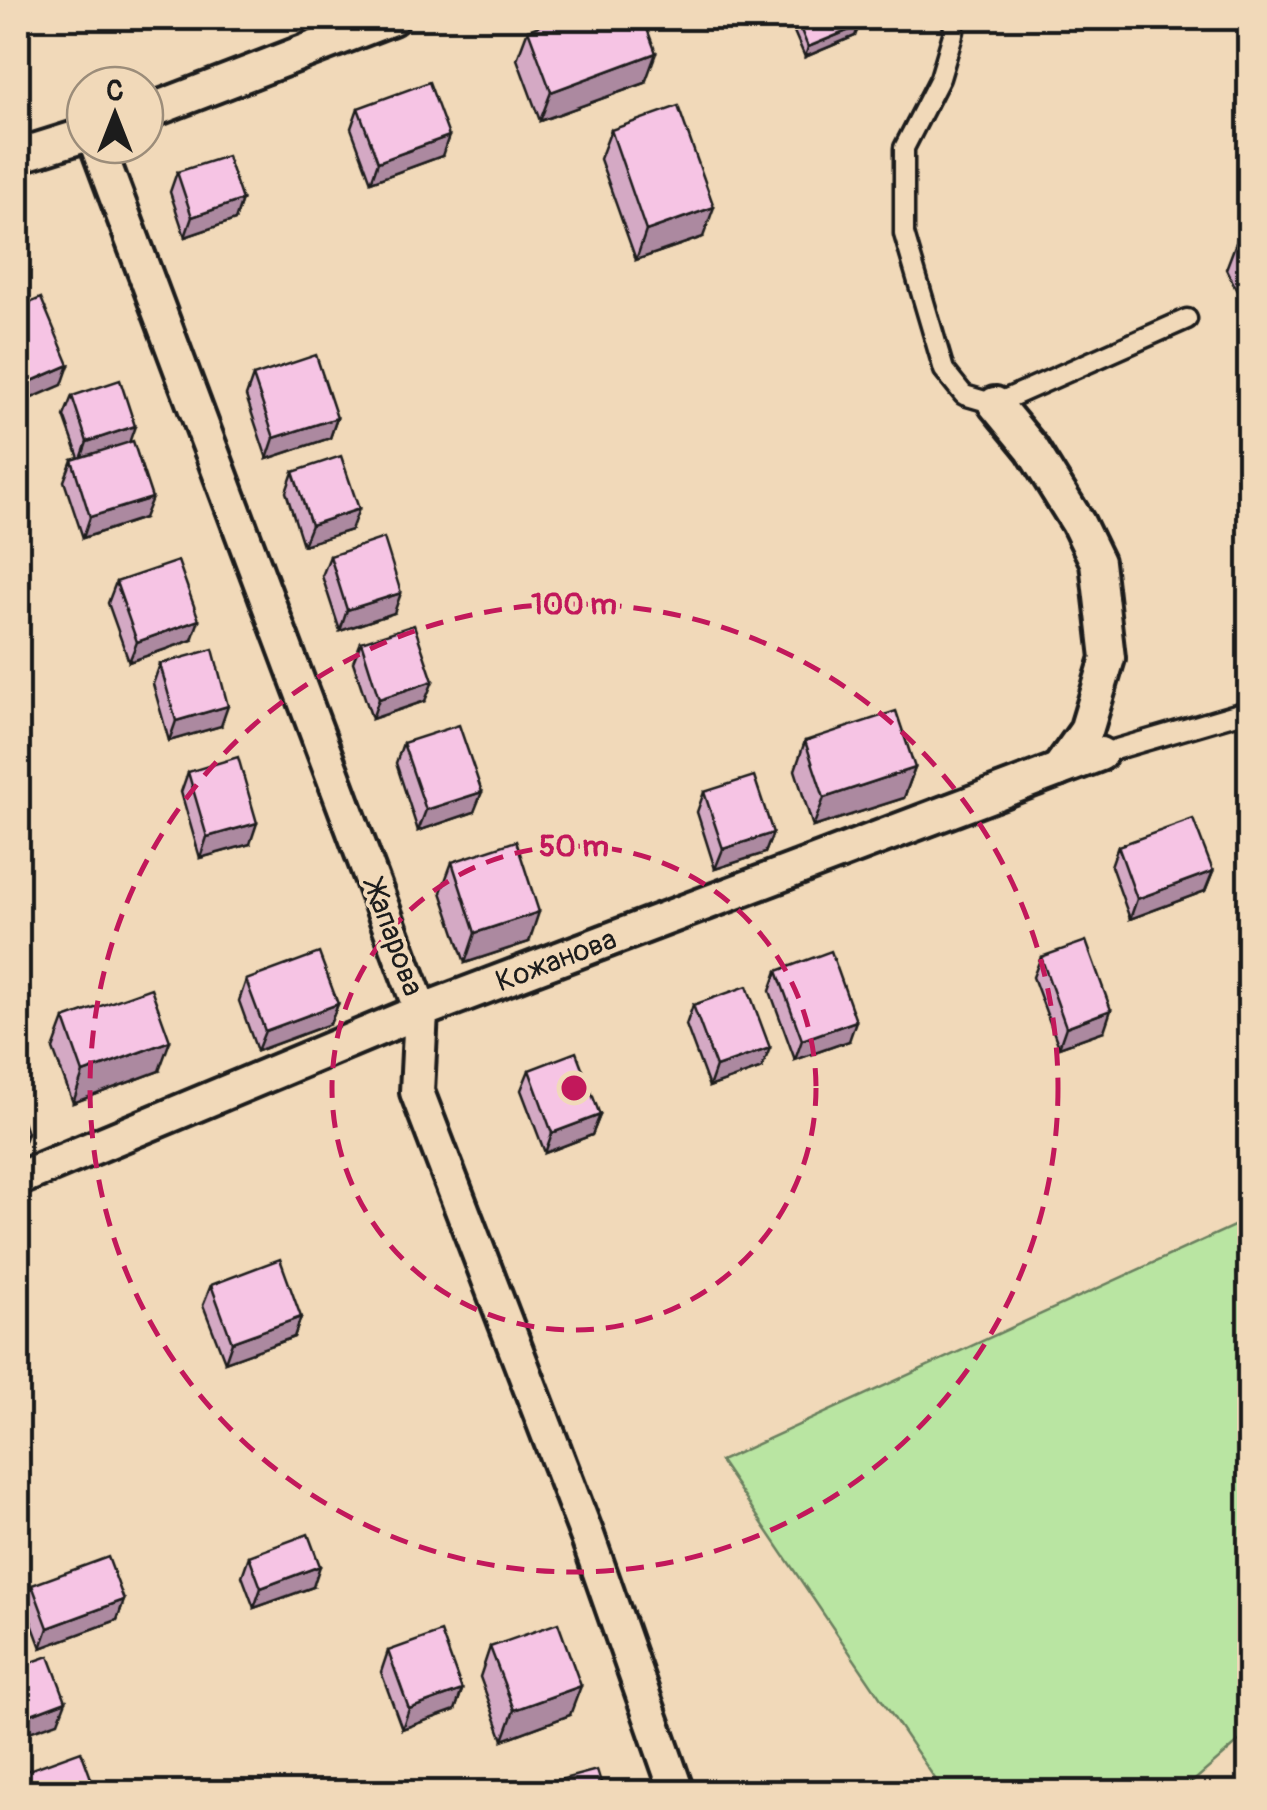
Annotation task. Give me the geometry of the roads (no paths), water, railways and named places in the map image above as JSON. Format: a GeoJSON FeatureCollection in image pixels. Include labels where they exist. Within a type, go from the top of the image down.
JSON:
{"type":"FeatureCollection","features":[{"type":"Feature","properties":{"kind":"street"},"geometry":{"type":"LineString","coordinates":[[165,105],[392,18]]}},
{"type":"Feature","properties":{"kind":"street"},"geometry":{"type":"LineString","coordinates":[[18,156],[65,141]]}},
{"type":"Feature","properties":{"kind":"street","name":"Жапарова"},"geometry":{"type":"LineString","coordinates":[[105,165],[421,1011],[417,1092],[588,1538],[677,1792]]}},
{"type":"Feature","properties":{"kind":"street"},"geometry":{"type":"LineString","coordinates":[[995,404],[1032,449],[1098,562],[1108,658],[1086,730],[1058,770]]}},
{"type":"Feature","properties":{"kind":"street","name":"Кожанова"},"geometry":{"type":"LineString","coordinates":[[18,1180],[421,1011],[1100,754]]}},
{"type":"Feature","properties":{"kind":"lane"},"geometry":{"type":"LineString","coordinates":[[953,18],[954,31],[940,78],[904,148],[904,234],[944,370],[964,394],[995,404],[1187,319]]}},
{"type":"Feature","properties":{"kind":"lane"},"geometry":{"type":"LineString","coordinates":[[1100,754],[1250,710]]}}]}
